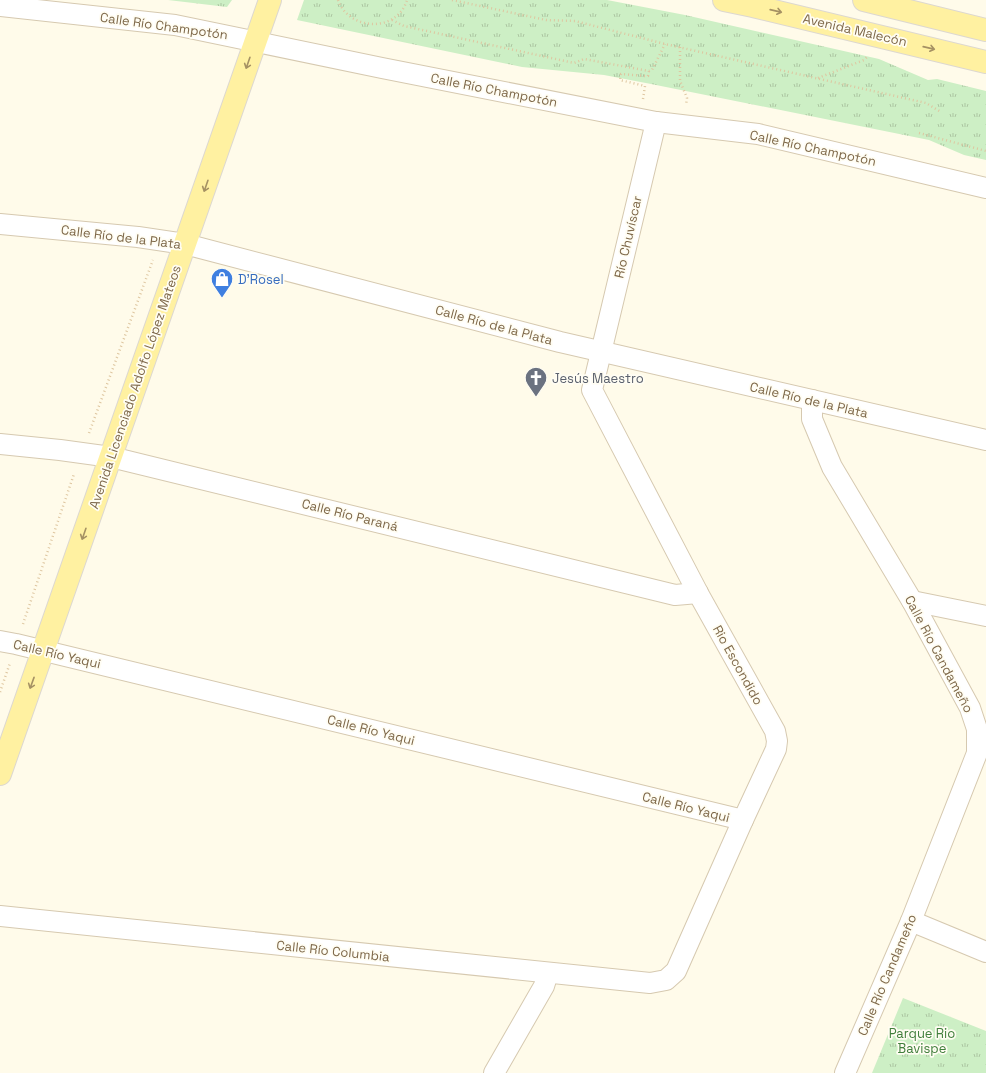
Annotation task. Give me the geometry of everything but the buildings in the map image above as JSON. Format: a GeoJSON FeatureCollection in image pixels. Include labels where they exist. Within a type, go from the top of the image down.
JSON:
{"type":"FeatureCollection","features":[{"type":"Feature","properties":{"kind":"main road","name":"Avenida Licenciado Adolfo López Mateos"},"geometry":{"type":"LineString","coordinates":[[0,774],[270,0]]}},
{"type":"Feature","properties":{"kind":"main road","name":"Avenida Malecón"},"geometry":{"type":"LineString","coordinates":[[724,0],[986,62]]}},
{"type":"Feature","properties":{"kind":"main road"},"geometry":{"type":"LineString","coordinates":[[864,0],[986,30]]}},
{"type":"Feature","properties":{"kind":"street","name":"Calle Río Champotón"},"geometry":{"type":"LineString","coordinates":[[0,6],[175,25],[389,70],[648,121],[758,134],[986,188]]}},
{"type":"Feature","properties":{"kind":"street","name":"Río Chuvíscar"},"geometry":{"type":"LineString","coordinates":[[601,351],[648,121]]}},
{"type":"Feature","properties":{"kind":"street","name":"Calle Río de la Plata"},"geometry":{"type":"LineString","coordinates":[[0,224],[161,240],[185,244],[553,340],[986,440]]}},
{"type":"Feature","properties":{"kind":"street","name":"Rio Escondido"},"geometry":{"type":"LineString","coordinates":[[601,351],[592,390],[698,593],[775,731],[777,741],[776,750],[743,820],[676,971],[666,980]]}},
{"type":"Feature","properties":{"kind":"street","name":"Calle Río Candameño"},"geometry":{"type":"LineString","coordinates":[[812,400],[812,419],[832,467],[912,601],[970,708],[977,730],[981,755],[845,1073]]}},
{"type":"Feature","properties":{"kind":"street","name":"Calle Río Paraná"},"geometry":{"type":"LineString","coordinates":[[0,444],[111,457],[675,595],[698,593]]}},
{"type":"Feature","properties":{"kind":"street"},"geometry":{"type":"LineString","coordinates":[[912,601],[986,616]]}},
{"type":"Feature","properties":{"kind":"street","name":"Calle Río Yaqui"},"geometry":{"type":"LineString","coordinates":[[8,643],[743,820]]}},
{"type":"Feature","properties":{"kind":"street","name":"Calle Río Columbia"},"geometry":{"type":"LineString","coordinates":[[0,916],[650,983],[666,980]]}},
{"type":"Feature","properties":{"kind":"street"},"geometry":{"type":"LineString","coordinates":[[911,921],[986,952]]}},
{"type":"Feature","properties":{"kind":"street"},"geometry":{"type":"LineString","coordinates":[[494,1073],[544,986],[548,973]]}},
{"type":"Feature","properties":{"kind":"path"},"geometry":{"type":"LineString","coordinates":[[338,0],[345,13],[355,20],[367,24],[380,24],[392,20],[400,12],[407,0]]}},
{"type":"Feature","properties":{"kind":"path"},"geometry":{"type":"LineString","coordinates":[[452,0],[546,20],[575,21],[665,44],[926,103],[941,112]]}},
{"type":"Feature","properties":{"kind":"path"},"geometry":{"type":"LineString","coordinates":[[392,20],[404,26],[574,63],[584,59],[649,71]]}},
{"type":"Feature","properties":{"kind":"path"},"geometry":{"type":"LineString","coordinates":[[648,121],[645,86],[620,80],[621,74],[648,76],[649,71],[652,70],[665,44]]}},
{"type":"Feature","properties":{"kind":"path"},"geometry":{"type":"LineString","coordinates":[[680,47],[680,81],[687,98]]}},
{"type":"Feature","properties":{"kind":"path"},"geometry":{"type":"LineString","coordinates":[[814,78],[820,78],[864,60],[872,51]]}},
{"type":"Feature","properties":{"kind":"path"},"geometry":{"type":"LineString","coordinates":[[919,133],[986,151]]}},
{"type":"Feature","properties":{"kind":"path"},"geometry":{"type":"LineString","coordinates":[[0,692],[8,643],[161,240]]}},
{"type":"Feature","properties":{"kind":"green space"},"geometry":{"type":"Polygon","coordinates":[[[168,0],[232,0],[227,7],[168,0]]]}},
{"type":"Feature","properties":{"kind":"green space"},"geometry":{"type":"Polygon","coordinates":[[[304,0],[607,0],[685,15],[879,59],[928,80],[937,79],[986,91],[986,160],[964,155],[929,140],[604,75],[522,67],[297,20],[304,0]]]}},
{"type":"Feature","properties":{"kind":"green space","name":"Parque Rio Bavispe"},"geometry":{"type":"Polygon","coordinates":[[[903,998],[986,1031],[986,1073],[872,1073],[903,998]]]}},
{"type":"Feature","properties":{"kind":"place","name":"D'Rosel"},"geometry":{"type":"Point","coordinates":[222,298]}},
{"type":"Feature","properties":{"kind":"place","name":"Jesús Maestro"},"geometry":{"type":"Point","coordinates":[536,398]}}]}
